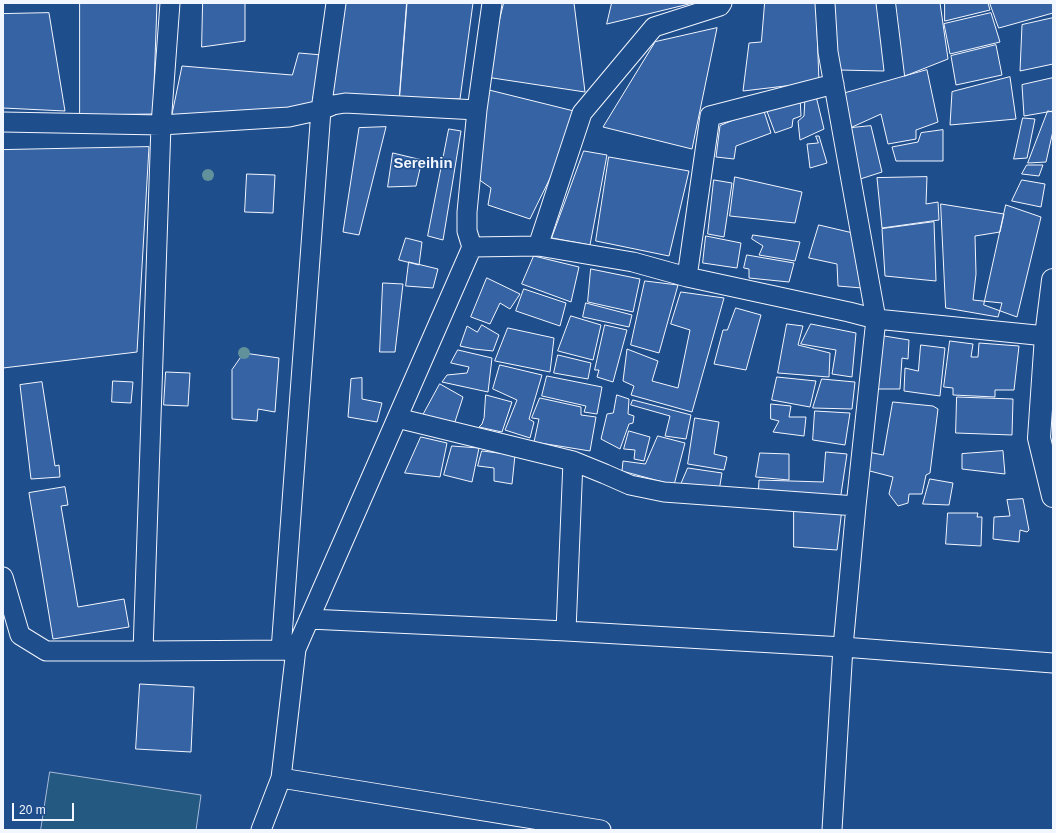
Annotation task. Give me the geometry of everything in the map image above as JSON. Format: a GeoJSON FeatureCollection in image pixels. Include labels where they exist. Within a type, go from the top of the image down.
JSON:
{"type":"FeatureCollection","features":[{"type":"Feature","properties":{"kind":"main road"},"geometry":{"type":"LineString","coordinates":[[1053,280],[1046,336],[1039,438],[1053,496]]}},
{"type":"Feature","properties":{"kind":"street"},"geometry":{"type":"LineString","coordinates":[[143,651],[161,125],[170,3]]}},
{"type":"Feature","properties":{"kind":"street"},"geometry":{"type":"LineString","coordinates":[[261,830],[281,778],[321,110],[336,3]]}},
{"type":"Feature","properties":{"kind":"street"},"geometry":{"type":"LineString","coordinates":[[288,650],[309,620],[472,247],[467,231],[467,212],[477,110],[492,3]]}},
{"type":"Feature","properties":{"kind":"street"},"geometry":{"type":"LineString","coordinates":[[538,246],[582,113],[654,27],[720,6],[722,3]]}},
{"type":"Feature","properties":{"kind":"street"},"geometry":{"type":"LineString","coordinates":[[825,3],[828,52],[876,320],[856,506],[843,647],[832,830]]}},
{"type":"Feature","properties":{"kind":"street"},"geometry":{"type":"LineString","coordinates":[[687,277],[710,116],[834,84]]}},
{"type":"Feature","properties":{"kind":"street"},"geometry":{"type":"LineString","coordinates":[[3,122],[161,125],[289,117],[345,103],[477,110]]}},
{"type":"Feature","properties":{"kind":"street"},"geometry":{"type":"LineString","coordinates":[[472,247],[538,246],[633,262],[687,277],[849,312],[876,320],[1046,336]]}},
{"type":"Feature","properties":{"kind":"street"},"geometry":{"type":"LineString","coordinates":[[397,418],[573,461],[630,485],[664,492],[856,506]]}},
{"type":"Feature","properties":{"kind":"street"},"geometry":{"type":"LineString","coordinates":[[566,631],[573,461]]}},
{"type":"Feature","properties":{"kind":"street"},"geometry":{"type":"LineString","coordinates":[[3,577],[20,635],[46,650],[288,650]]}},
{"type":"Feature","properties":{"kind":"street"},"geometry":{"type":"LineString","coordinates":[[309,620],[566,631],[843,647],[1053,663]]}},
{"type":"Feature","properties":{"kind":"street"},"geometry":{"type":"LineString","coordinates":[[281,778],[601,830]]}},
{"type":"Feature","properties":{"kind":"shaded area"},"geometry":{"type":"Polygon","coordinates":[[[50,772],[201,795],[196,830],[41,830],[50,772]]]}},
{"type":"Feature","properties":{"kind":"building"},"geometry":{"type":"Polygon","coordinates":[[[80,3],[157,3],[153,114],[80,115],[80,3]]]}},
{"type":"Feature","properties":{"kind":"building"},"geometry":{"type":"Polygon","coordinates":[[[203,3],[245,3],[245,41],[202,47],[203,3]]]}},
{"type":"Feature","properties":{"kind":"building"},"geometry":{"type":"Polygon","coordinates":[[[342,3],[407,3],[399,104],[331,98],[342,3]]]}},
{"type":"Feature","properties":{"kind":"building"},"geometry":{"type":"Polygon","coordinates":[[[407,3],[473,3],[460,99],[406,98],[399,104],[407,3]]]}},
{"type":"Feature","properties":{"kind":"building"},"geometry":{"type":"Polygon","coordinates":[[[504,3],[574,3],[585,92],[486,77],[504,3]]]}},
{"type":"Feature","properties":{"kind":"building"},"geometry":{"type":"Polygon","coordinates":[[[612,3],[693,3],[607,24],[612,3]]]}},
{"type":"Feature","properties":{"kind":"building"},"geometry":{"type":"Polygon","coordinates":[[[765,3],[816,3],[819,82],[743,91],[749,43],[761,42],[765,3]]]}},
{"type":"Feature","properties":{"kind":"building"},"geometry":{"type":"Polygon","coordinates":[[[832,3],[876,3],[884,71],[839,70],[832,3]]]}},
{"type":"Feature","properties":{"kind":"building"},"geometry":{"type":"Polygon","coordinates":[[[896,3],[940,3],[948,59],[905,76],[896,3]]]}},
{"type":"Feature","properties":{"kind":"building"},"geometry":{"type":"Polygon","coordinates":[[[945,3],[988,3],[990,10],[945,21],[945,3]]]}},
{"type":"Feature","properties":{"kind":"building"},"geometry":{"type":"Polygon","coordinates":[[[990,3],[1053,3],[1053,13],[999,28],[990,3]]]}},
{"type":"Feature","properties":{"kind":"building"},"geometry":{"type":"Polygon","coordinates":[[[49,13],[65,111],[3,108],[3,14],[49,13]]]}},
{"type":"Feature","properties":{"kind":"building"},"geometry":{"type":"Polygon","coordinates":[[[991,13],[1000,42],[950,54],[944,24],[991,13]]]}},
{"type":"Feature","properties":{"kind":"building"},"geometry":{"type":"Polygon","coordinates":[[[1053,18],[1053,64],[1020,71],[1022,25],[1053,18]]]}},
{"type":"Feature","properties":{"kind":"building"},"geometry":{"type":"Polygon","coordinates":[[[717,28],[692,149],[603,127],[655,42],[717,28]]]}},
{"type":"Feature","properties":{"kind":"building"},"geometry":{"type":"Polygon","coordinates":[[[996,45],[1002,75],[956,85],[951,56],[996,45]]]}},
{"type":"Feature","properties":{"kind":"building"},"geometry":{"type":"Polygon","coordinates":[[[299,53],[322,55],[310,112],[170,124],[182,66],[292,75],[299,53]]]}},
{"type":"Feature","properties":{"kind":"building"},"geometry":{"type":"Polygon","coordinates":[[[927,70],[938,122],[916,130],[916,139],[888,144],[881,114],[850,128],[842,94],[927,70]]]}},
{"type":"Feature","properties":{"kind":"building"},"geometry":{"type":"Polygon","coordinates":[[[1010,77],[1016,119],[950,125],[952,92],[1010,77]]]}},
{"type":"Feature","properties":{"kind":"building"},"geometry":{"type":"Polygon","coordinates":[[[1053,78],[1053,111],[1024,116],[1022,85],[1053,78]]]}},
{"type":"Feature","properties":{"kind":"building"},"geometry":{"type":"Polygon","coordinates":[[[485,89],[582,113],[530,219],[488,205],[491,188],[471,174],[485,89]]]}},
{"type":"Feature","properties":{"kind":"building"},"geometry":{"type":"Polygon","coordinates":[[[800,96],[801,116],[793,119],[792,127],[775,133],[765,106],[800,96]]]}},
{"type":"Feature","properties":{"kind":"building"},"geometry":{"type":"Polygon","coordinates":[[[816,96],[824,129],[800,140],[798,121],[804,116],[805,98],[816,96]]]}},
{"type":"Feature","properties":{"kind":"building"},"geometry":{"type":"Polygon","coordinates":[[[763,108],[771,133],[736,146],[734,159],[716,157],[720,126],[763,108]]]}},
{"type":"Feature","properties":{"kind":"building"},"geometry":{"type":"Polygon","coordinates":[[[1048,111],[1053,112],[1053,131],[1046,162],[1028,163],[1048,111]]]}},
{"type":"Feature","properties":{"kind":"building"},"geometry":{"type":"Polygon","coordinates":[[[1023,118],[1035,119],[1027,158],[1014,159],[1023,118]]]}},
{"type":"Feature","properties":{"kind":"building"},"geometry":{"type":"Polygon","coordinates":[[[871,126],[882,172],[851,182],[841,129],[871,126]]]}},
{"type":"Feature","properties":{"kind":"building"},"geometry":{"type":"Polygon","coordinates":[[[386,127],[359,235],[343,232],[359,128],[386,127]]]}},
{"type":"Feature","properties":{"kind":"building"},"geometry":{"type":"Polygon","coordinates":[[[449,129],[461,131],[443,240],[428,236],[449,129]]]}},
{"type":"Feature","properties":{"kind":"building"},"geometry":{"type":"Polygon","coordinates":[[[943,130],[943,161],[896,161],[892,147],[918,142],[921,133],[943,130]]]}},
{"type":"Feature","properties":{"kind":"building"},"geometry":{"type":"Polygon","coordinates":[[[816,136],[819,136],[827,163],[810,168],[807,144],[818,143],[816,136]]]}},
{"type":"Feature","properties":{"kind":"building"},"geometry":{"type":"Polygon","coordinates":[[[149,147],[137,352],[3,368],[3,150],[149,147]]]}},
{"type":"Feature","properties":{"kind":"building"},"geometry":{"type":"Polygon","coordinates":[[[584,151],[607,155],[590,245],[552,238],[584,151]]]}},
{"type":"Feature","properties":{"kind":"building"},"geometry":{"type":"Polygon","coordinates":[[[393,153],[422,160],[416,186],[388,187],[393,153]]]}},
{"type":"Feature","properties":{"kind":"building"},"geometry":{"type":"Polygon","coordinates":[[[609,157],[689,171],[669,256],[596,241],[609,157]]]}},
{"type":"Feature","properties":{"kind":"building"},"geometry":{"type":"Polygon","coordinates":[[[1027,165],[1043,165],[1039,176],[1022,174],[1027,165]]]}},
{"type":"Feature","properties":{"kind":"building"},"geometry":{"type":"Polygon","coordinates":[[[247,174],[275,175],[273,213],[245,212],[247,174]]]}},
{"type":"Feature","properties":{"kind":"building"},"geometry":{"type":"Polygon","coordinates":[[[735,177],[802,192],[795,223],[730,216],[735,177]]]}},
{"type":"Feature","properties":{"kind":"building"},"geometry":{"type":"Polygon","coordinates":[[[927,177],[926,204],[938,202],[939,220],[882,228],[877,178],[927,177]]]}},
{"type":"Feature","properties":{"kind":"building"},"geometry":{"type":"Polygon","coordinates":[[[714,180],[732,183],[724,237],[708,234],[714,180]]]}},
{"type":"Feature","properties":{"kind":"building"},"geometry":{"type":"Polygon","coordinates":[[[1022,180],[1045,184],[1041,207],[1012,201],[1022,180]]]}},
{"type":"Feature","properties":{"kind":"building"},"geometry":{"type":"Polygon","coordinates":[[[941,204],[1004,214],[1000,232],[975,236],[976,274],[973,300],[1002,303],[998,317],[946,308],[941,204]]]}},
{"type":"Feature","properties":{"kind":"building"},"geometry":{"type":"Polygon","coordinates":[[[1006,205],[1041,217],[1017,317],[984,305],[1006,205]]]}},
{"type":"Feature","properties":{"kind":"building"},"geometry":{"type":"Polygon","coordinates":[[[934,222],[936,281],[885,276],[882,229],[934,222]]]}},
{"type":"Feature","properties":{"kind":"building"},"geometry":{"type":"Polygon","coordinates":[[[819,225],[853,233],[862,288],[838,286],[837,264],[809,258],[819,225]]]}},
{"type":"Feature","properties":{"kind":"building"},"geometry":{"type":"Polygon","coordinates":[[[753,235],[800,242],[795,261],[759,255],[763,246],[752,239],[753,235]]]}},
{"type":"Feature","properties":{"kind":"building"},"geometry":{"type":"Polygon","coordinates":[[[706,236],[741,243],[737,268],[703,263],[706,236]]]}},
{"type":"Feature","properties":{"kind":"building"},"geometry":{"type":"Polygon","coordinates":[[[406,238],[422,242],[419,265],[399,260],[406,238]]]}},
{"type":"Feature","properties":{"kind":"building"},"geometry":{"type":"Polygon","coordinates":[[[747,255],[794,263],[789,282],[749,278],[749,269],[744,268],[747,255]]]}},
{"type":"Feature","properties":{"kind":"building"},"geometry":{"type":"Polygon","coordinates":[[[534,256],[579,267],[571,302],[522,284],[534,256]]]}},
{"type":"Feature","properties":{"kind":"building"},"geometry":{"type":"Polygon","coordinates":[[[409,262],[438,269],[433,288],[406,286],[409,262]]]}},
{"type":"Feature","properties":{"kind":"building"},"geometry":{"type":"Polygon","coordinates":[[[591,269],[640,279],[633,312],[588,302],[591,269]]]}},
{"type":"Feature","properties":{"kind":"building"},"geometry":{"type":"Polygon","coordinates":[[[487,278],[520,294],[510,309],[500,303],[490,324],[471,317],[487,278]]]}},
{"type":"Feature","properties":{"kind":"building"},"geometry":{"type":"Polygon","coordinates":[[[645,281],[678,285],[659,353],[631,345],[645,281]]]}},
{"type":"Feature","properties":{"kind":"building"},"geometry":{"type":"Polygon","coordinates":[[[383,283],[403,284],[395,352],[380,352],[383,283]]]}},
{"type":"Feature","properties":{"kind":"building"},"geometry":{"type":"Polygon","coordinates":[[[524,289],[566,303],[560,326],[516,311],[524,289]]]}},
{"type":"Feature","properties":{"kind":"building"},"geometry":{"type":"Polygon","coordinates":[[[681,292],[724,298],[692,412],[631,395],[634,386],[623,381],[627,349],[658,361],[652,381],[678,388],[690,330],[671,324],[681,292]]]}},
{"type":"Feature","properties":{"kind":"building"},"geometry":{"type":"Polygon","coordinates":[[[586,303],[632,315],[629,327],[583,317],[586,303]]]}},
{"type":"Feature","properties":{"kind":"building"},"geometry":{"type":"Polygon","coordinates":[[[736,308],[761,315],[746,370],[714,364],[723,330],[727,330],[736,308]]]}},
{"type":"Feature","properties":{"kind":"building"},"geometry":{"type":"Polygon","coordinates":[[[571,316],[601,325],[593,360],[558,351],[571,316]]]}},
{"type":"Feature","properties":{"kind":"building"},"geometry":{"type":"Polygon","coordinates":[[[787,324],[803,326],[798,345],[830,353],[829,377],[778,373],[787,324]]]}},
{"type":"Feature","properties":{"kind":"building"},"geometry":{"type":"Polygon","coordinates":[[[811,324],[856,333],[852,377],[832,374],[836,350],[801,344],[811,324]]]}},
{"type":"Feature","properties":{"kind":"building"},"geometry":{"type":"Polygon","coordinates":[[[482,325],[499,335],[493,351],[460,346],[467,326],[477,332],[482,325]]]}},
{"type":"Feature","properties":{"kind":"building"},"geometry":{"type":"Polygon","coordinates":[[[605,325],[627,330],[613,382],[597,377],[599,370],[595,370],[605,325]]]}},
{"type":"Feature","properties":{"kind":"building"},"geometry":{"type":"Polygon","coordinates":[[[508,328],[554,338],[550,372],[495,361],[508,328]]]}},
{"type":"Feature","properties":{"kind":"building"},"geometry":{"type":"Polygon","coordinates":[[[878,335],[909,340],[908,359],[902,358],[900,389],[874,389],[878,335]]]}},
{"type":"Feature","properties":{"kind":"building"},"geometry":{"type":"Polygon","coordinates":[[[950,341],[973,344],[971,357],[978,357],[979,343],[1019,346],[1014,390],[995,390],[995,397],[953,395],[953,388],[944,387],[950,341]]]}},
{"type":"Feature","properties":{"kind":"building"},"geometry":{"type":"Polygon","coordinates":[[[921,345],[945,348],[940,396],[904,391],[905,368],[918,371],[921,345]]]}},
{"type":"Feature","properties":{"kind":"building"},"geometry":{"type":"Polygon","coordinates":[[[458,350],[492,358],[488,392],[442,382],[447,375],[467,373],[469,367],[451,363],[458,350]]]}},
{"type":"Feature","properties":{"kind":"building"},"geometry":{"type":"Polygon","coordinates":[[[244,353],[279,358],[275,412],[258,409],[257,421],[232,419],[232,370],[244,353]]]}},
{"type":"Feature","properties":{"kind":"building"},"geometry":{"type":"Polygon","coordinates":[[[558,355],[591,363],[588,379],[554,373],[558,355]]]}},
{"type":"Feature","properties":{"kind":"building"},"geometry":{"type":"Polygon","coordinates":[[[500,365],[542,375],[529,419],[534,422],[530,438],[505,430],[517,400],[493,389],[500,365]]]}},
{"type":"Feature","properties":{"kind":"building"},"geometry":{"type":"Polygon","coordinates":[[[166,372],[190,373],[188,406],[164,405],[166,372]]]}},
{"type":"Feature","properties":{"kind":"building"},"geometry":{"type":"Polygon","coordinates":[[[547,376],[602,387],[597,414],[584,412],[586,406],[542,396],[547,376]]]}},
{"type":"Feature","properties":{"kind":"building"},"geometry":{"type":"Polygon","coordinates":[[[777,377],[816,381],[810,407],[772,400],[777,377]]]}},
{"type":"Feature","properties":{"kind":"building"},"geometry":{"type":"Polygon","coordinates":[[[362,378],[362,399],[382,403],[377,422],[348,417],[351,379],[362,378]]]}},
{"type":"Feature","properties":{"kind":"building"},"geometry":{"type":"Polygon","coordinates":[[[822,379],[855,382],[852,409],[813,408],[822,379]]]}},
{"type":"Feature","properties":{"kind":"building"},"geometry":{"type":"Polygon","coordinates":[[[113,381],[133,382],[131,403],[112,402],[113,381]]]}},
{"type":"Feature","properties":{"kind":"building"},"geometry":{"type":"Polygon","coordinates":[[[42,382],[55,466],[59,465],[60,477],[31,479],[20,385],[42,382]]]}},
{"type":"Feature","properties":{"kind":"building"},"geometry":{"type":"Polygon","coordinates":[[[440,384],[463,397],[453,428],[422,417],[440,384]]]}},
{"type":"Feature","properties":{"kind":"building"},"geometry":{"type":"Polygon","coordinates":[[[486,395],[512,402],[502,432],[479,427],[484,418],[486,395]]]}},
{"type":"Feature","properties":{"kind":"building"},"geometry":{"type":"Polygon","coordinates":[[[617,395],[629,399],[628,414],[634,416],[633,423],[629,424],[620,449],[601,439],[607,414],[613,413],[617,395]]]}},
{"type":"Feature","properties":{"kind":"building"},"geometry":{"type":"Polygon","coordinates":[[[957,397],[1013,399],[1012,435],[956,433],[957,397]]]}},
{"type":"Feature","properties":{"kind":"building"},"geometry":{"type":"Polygon","coordinates":[[[540,398],[581,407],[581,415],[596,417],[590,451],[534,442],[539,419],[532,418],[540,398]]]}},
{"type":"Feature","properties":{"kind":"building"},"geometry":{"type":"Polygon","coordinates":[[[633,400],[691,415],[686,439],[665,436],[670,416],[631,405],[633,400]]]}},
{"type":"Feature","properties":{"kind":"building"},"geometry":{"type":"Polygon","coordinates":[[[893,402],[933,406],[938,409],[930,473],[926,475],[922,494],[909,494],[908,503],[898,506],[889,494],[893,477],[866,470],[868,452],[883,455],[893,402]]]}},
{"type":"Feature","properties":{"kind":"building"},"geometry":{"type":"Polygon","coordinates":[[[771,404],[791,406],[789,417],[806,417],[804,436],[773,432],[779,421],[771,419],[771,404]]]}},
{"type":"Feature","properties":{"kind":"building"},"geometry":{"type":"Polygon","coordinates":[[[815,411],[850,413],[845,445],[813,440],[815,411]]]}},
{"type":"Feature","properties":{"kind":"building"},"geometry":{"type":"Polygon","coordinates":[[[695,418],[719,422],[714,454],[727,457],[724,470],[688,464],[695,418]]]}},
{"type":"Feature","properties":{"kind":"building"},"geometry":{"type":"Polygon","coordinates":[[[629,431],[650,437],[644,461],[634,459],[635,450],[624,449],[629,431]]]}},
{"type":"Feature","properties":{"kind":"building"},"geometry":{"type":"Polygon","coordinates":[[[658,436],[685,443],[674,485],[622,471],[623,461],[645,464],[658,436]]]}},
{"type":"Feature","properties":{"kind":"building"},"geometry":{"type":"Polygon","coordinates":[[[421,437],[447,443],[440,477],[405,473],[421,437]]]}},
{"type":"Feature","properties":{"kind":"building"},"geometry":{"type":"Polygon","coordinates":[[[452,446],[479,448],[472,482],[444,475],[452,446]]]}},
{"type":"Feature","properties":{"kind":"building"},"geometry":{"type":"Polygon","coordinates":[[[482,451],[515,455],[512,484],[494,481],[494,468],[478,466],[482,451]]]}},
{"type":"Feature","properties":{"kind":"building"},"geometry":{"type":"Polygon","coordinates":[[[1003,451],[1005,474],[962,469],[962,454],[1003,451]]]}},
{"type":"Feature","properties":{"kind":"building"},"geometry":{"type":"Polygon","coordinates":[[[826,452],[847,454],[840,501],[758,499],[759,480],[823,482],[826,452]]]}},
{"type":"Feature","properties":{"kind":"building"},"geometry":{"type":"Polygon","coordinates":[[[760,453],[789,454],[789,480],[756,477],[760,453]]]}},
{"type":"Feature","properties":{"kind":"building"},"geometry":{"type":"Polygon","coordinates":[[[688,468],[722,473],[719,491],[679,489],[688,468]]]}},
{"type":"Feature","properties":{"kind":"building"},"geometry":{"type":"Polygon","coordinates":[[[930,479],[953,483],[949,505],[923,504],[930,479]]]}},
{"type":"Feature","properties":{"kind":"building"},"geometry":{"type":"Polygon","coordinates":[[[65,487],[68,505],[61,506],[78,607],[124,599],[129,627],[53,639],[29,493],[65,487]]]}},
{"type":"Feature","properties":{"kind":"building"},"geometry":{"type":"Polygon","coordinates":[[[1023,499],[1029,530],[1027,532],[1020,530],[1019,542],[993,539],[994,517],[1010,516],[1007,500],[1023,499]]]}},
{"type":"Feature","properties":{"kind":"building"},"geometry":{"type":"Polygon","coordinates":[[[794,506],[842,509],[837,550],[794,547],[794,506]]]}},
{"type":"Feature","properties":{"kind":"building"},"geometry":{"type":"Polygon","coordinates":[[[948,513],[978,513],[977,517],[982,517],[981,546],[946,544],[948,513]]]}},
{"type":"Feature","properties":{"kind":"building"},"geometry":{"type":"Polygon","coordinates":[[[140,684],[194,687],[191,752],[136,749],[140,684]]]}},
{"type":"Feature","properties":{"kind":"district","name":"Sereihin"},"geometry":{"type":"Point","coordinates":[423,164]}}]}
